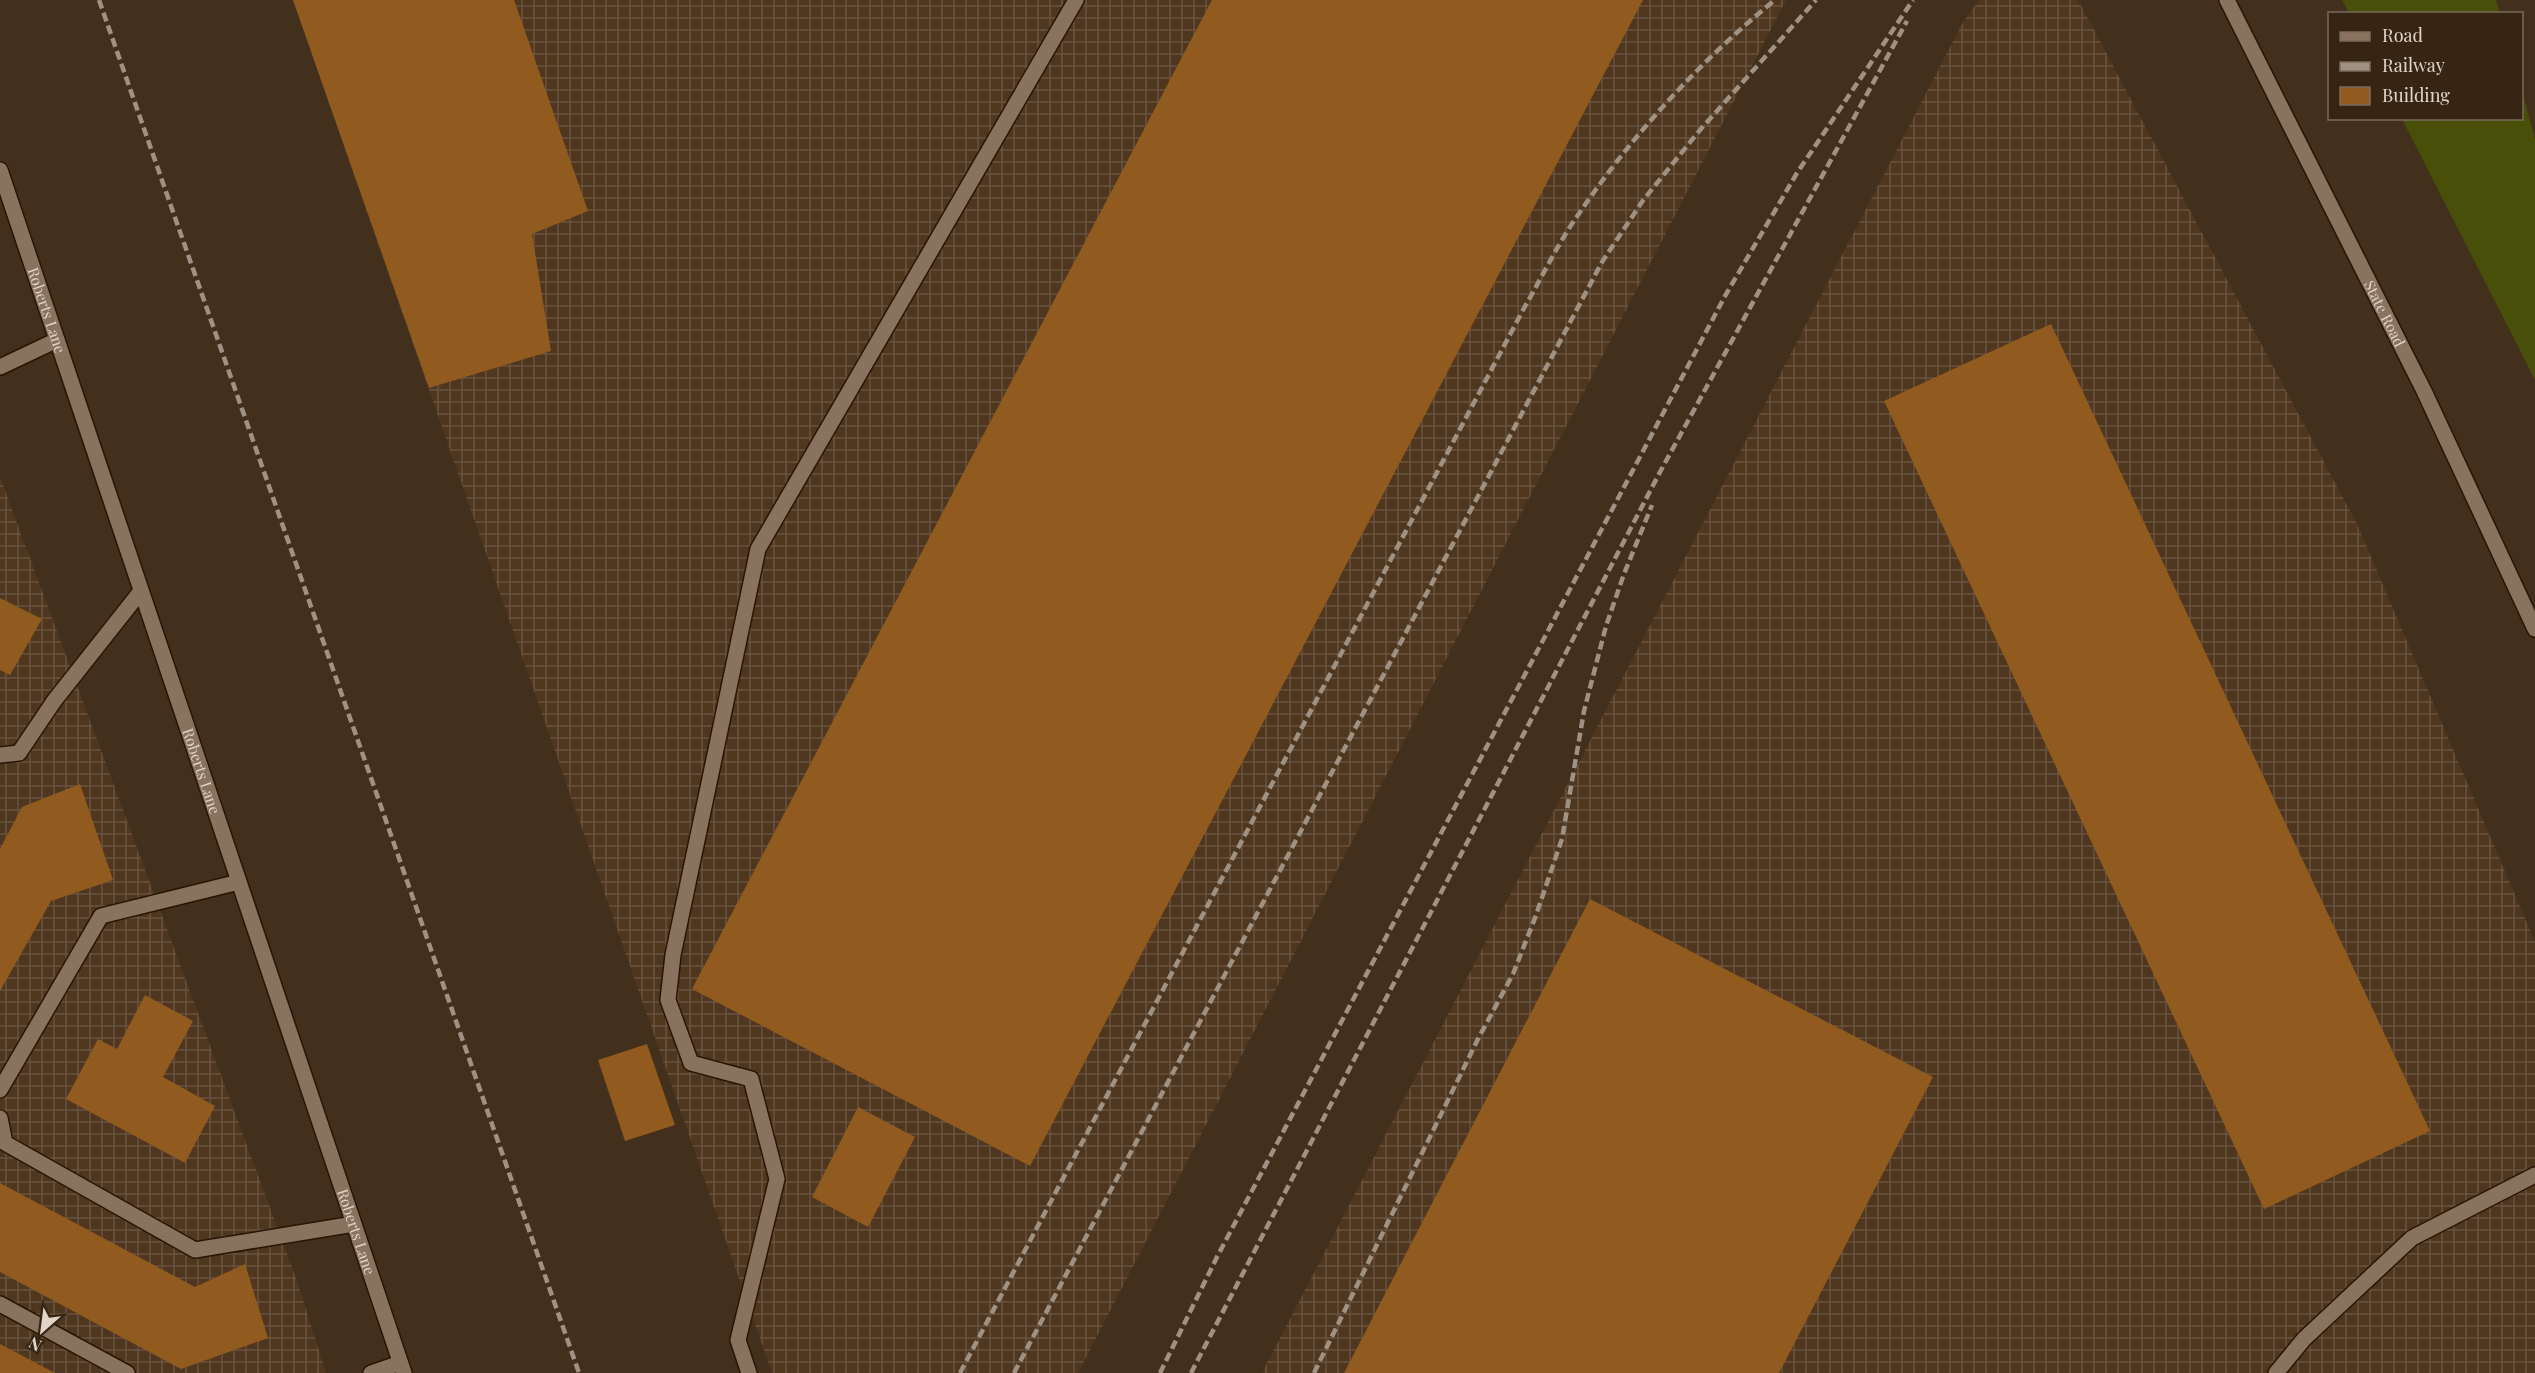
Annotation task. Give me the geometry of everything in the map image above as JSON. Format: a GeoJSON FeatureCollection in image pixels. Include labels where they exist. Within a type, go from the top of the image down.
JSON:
{"type":"FeatureCollection","features":[{"type":"Feature","properties":{"kind":"main road"},"geometry":{"type":"LineString","coordinates":[[749,1373],[738,1340],[777,1179],[751,1079],[691,1063],[668,1000],[674,955],[758,549],[1076,0]]}},
{"type":"Feature","properties":{"kind":"main road","name":"State Road"},"geometry":{"type":"LineString","coordinates":[[2227,0],[2424,391],[2535,630]]}},
{"type":"Feature","properties":{"kind":"main road","name":"Roberts Lane"},"geometry":{"type":"LineString","coordinates":[[0,170],[402,1368]]}},
{"type":"Feature","properties":{"kind":"main road"},"geometry":{"type":"LineString","coordinates":[[0,367],[57,340]]}},
{"type":"Feature","properties":{"kind":"main road"},"geometry":{"type":"LineString","coordinates":[[0,755],[19,753],[54,700],[141,591]]}},
{"type":"Feature","properties":{"kind":"main road"},"geometry":{"type":"LineString","coordinates":[[0,1090],[101,916],[239,882]]}},
{"type":"Feature","properties":{"kind":"main road"},"geometry":{"type":"LineString","coordinates":[[0,1118],[4,1143],[195,1250],[354,1224]]}},
{"type":"Feature","properties":{"kind":"main road"},"geometry":{"type":"LineString","coordinates":[[2276,1373],[2304,1339],[2412,1238],[2535,1174]]}},
{"type":"Feature","properties":{"kind":"main road"},"geometry":{"type":"LineString","coordinates":[[0,1304],[127,1373]]}},
{"type":"Feature","properties":{"kind":"main road"},"geometry":{"type":"LineString","coordinates":[[370,1373],[402,1368]]}},
{"type":"Feature","properties":{"kind":"shaded area"},"geometry":{"type":"Polygon","coordinates":[[[293,0],[1786,0],[1078,1373],[772,1373],[293,0]]]}},
{"type":"Feature","properties":{"kind":"shaded area"},"geometry":{"type":"Polygon","coordinates":[[[1979,0],[2078,0],[2357,524],[2535,942],[2535,1373],[1262,1373],[1962,24],[1979,0]]]}},
{"type":"Feature","properties":{"kind":"shaded area"},"geometry":{"type":"Polygon","coordinates":[[[0,477],[297,1281],[326,1373],[0,1373],[0,477]]]}},
{"type":"Feature","properties":{"kind":"green space"},"geometry":{"type":"Polygon","coordinates":[[[2342,0],[2496,0],[2500,12],[2348,12],[2342,0]]]}},
{"type":"Feature","properties":{"kind":"green space"},"geometry":{"type":"Polygon","coordinates":[[[2523,95],[2535,139],[2535,380],[2403,120],[2523,120],[2523,95]]]}},
{"type":"Feature","properties":{"kind":"building"},"geometry":{"type":"Polygon","coordinates":[[[293,0],[514,0],[588,211],[532,234],[551,351],[429,388],[293,0]]]}},
{"type":"Feature","properties":{"kind":"building"},"geometry":{"type":"Polygon","coordinates":[[[1212,0],[1643,0],[1030,1166],[692,989],[1212,0]]]}},
{"type":"Feature","properties":{"kind":"building"},"geometry":{"type":"Polygon","coordinates":[[[2051,324],[2430,1131],[2264,1209],[1884,401],[2051,324]]]}},
{"type":"Feature","properties":{"kind":"building"},"geometry":{"type":"Polygon","coordinates":[[[0,598],[42,619],[10,675],[0,670],[0,598]]]}},
{"type":"Feature","properties":{"kind":"building"},"geometry":{"type":"Polygon","coordinates":[[[80,784],[113,880],[51,901],[0,991],[0,849],[22,807],[80,784]]]}},
{"type":"Feature","properties":{"kind":"building"},"geometry":{"type":"Polygon","coordinates":[[[1590,899],[1933,1077],[1779,1373],[1344,1373],[1590,899]]]}},
{"type":"Feature","properties":{"kind":"building"},"geometry":{"type":"Polygon","coordinates":[[[145,995],[193,1021],[163,1077],[215,1106],[185,1163],[66,1099],[98,1039],[117,1049],[145,995]]]}},
{"type":"Feature","properties":{"kind":"building"},"geometry":{"type":"Polygon","coordinates":[[[647,1044],[675,1125],[625,1141],[598,1060],[647,1044]]]}},
{"type":"Feature","properties":{"kind":"building"},"geometry":{"type":"Polygon","coordinates":[[[858,1107],[915,1137],[868,1227],[812,1197],[858,1107]]]}},
{"type":"Feature","properties":{"kind":"building"},"geometry":{"type":"Polygon","coordinates":[[[0,1183],[195,1287],[245,1264],[268,1338],[181,1369],[0,1272],[0,1183]]]}},
{"type":"Feature","properties":{"kind":"building"},"geometry":{"type":"Polygon","coordinates":[[[0,1344],[55,1373],[0,1373],[0,1344]]]}},
{"type":"Feature","properties":{"kind":"railway"},"geometry":{"type":"LineString","coordinates":[[99,0],[579,1373]]}},
{"type":"Feature","properties":{"kind":"railway"},"geometry":{"type":"LineString","coordinates":[[960,1373],[1563,238],[1599,185],[1644,128],[1720,48],[1775,0]]}},
{"type":"Feature","properties":{"kind":"railway"},"geometry":{"type":"LineString","coordinates":[[1014,1373],[1602,262],[1644,199],[1700,130],[1816,0]]}},
{"type":"Feature","properties":{"kind":"railway"},"geometry":{"type":"LineString","coordinates":[[1160,1373],[1217,1257],[1725,296],[1797,173],[1913,0]]}},
{"type":"Feature","properties":{"kind":"railway"},"geometry":{"type":"LineString","coordinates":[[1191,1373],[1660,472],[1907,21]]}},
{"type":"Feature","properties":{"kind":"railway"},"geometry":{"type":"LineString","coordinates":[[1314,1373],[1478,1039],[1513,974],[1535,918],[1562,839],[1584,711],[1606,626],[1652,505]]}}]}
